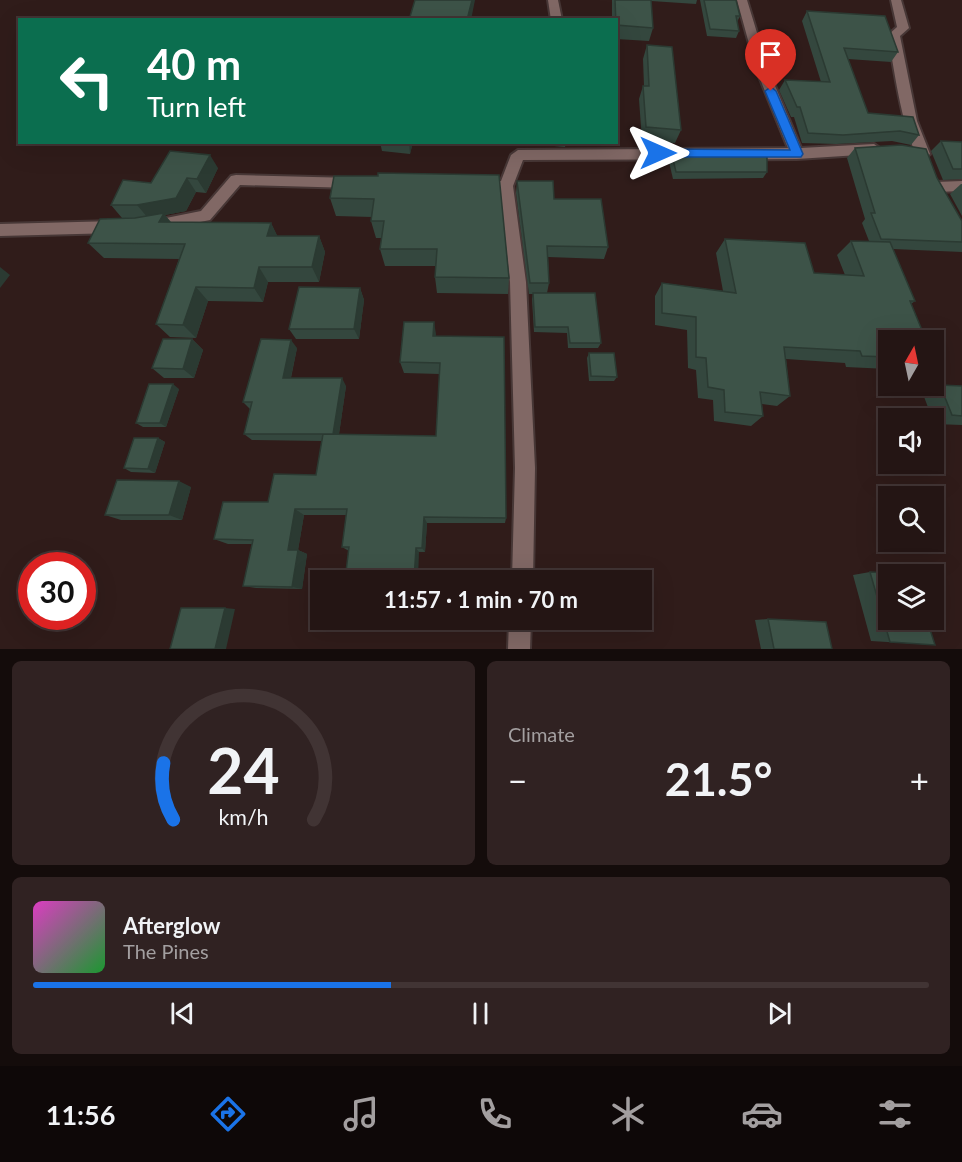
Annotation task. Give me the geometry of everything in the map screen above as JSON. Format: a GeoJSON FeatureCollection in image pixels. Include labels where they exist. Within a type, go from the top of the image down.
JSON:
{"type":"FeatureCollection","features":[{"type":"Feature","properties":{"kind":"street"},"geometry":{"type":"LineString","coordinates":[[554,0],[557,18]]}},
{"type":"Feature","properties":{"kind":"street"},"geometry":{"type":"LineString","coordinates":[[742,0],[762,69],[797,154]]}},
{"type":"Feature","properties":{"kind":"street"},"geometry":{"type":"LineString","coordinates":[[896,0],[903,28],[894,35],[911,121],[930,171],[947,206]]}},
{"type":"Feature","properties":{"kind":"street"},"geometry":{"type":"LineString","coordinates":[[522,570],[525,468],[518,282],[506,186],[518,155],[580,148],[797,154],[898,149],[930,171],[962,186]]}},
{"type":"Feature","properties":{"kind":"street"},"geometry":{"type":"LineString","coordinates":[[0,230],[148,226],[205,216],[236,180],[374,184]]}},
{"type":"Feature","properties":{"kind":"street"},"geometry":{"type":"LineString","coordinates":[[463,186],[506,186]]}},
{"type":"Feature","properties":{"kind":"street"},"geometry":{"type":"LineString","coordinates":[[519,649],[520,630]]}},
{"type":"Feature","properties":{"kind":"building"},"geometry":{"type":"Polygon","coordinates":[[[415,0],[472,0],[468,18],[410,18],[415,0]]]}},
{"type":"Feature","properties":{"kind":"building"},"geometry":{"type":"Polygon","coordinates":[[[615,0],[651,0],[653,28],[618,25],[618,18],[616,18],[615,0]]]}},
{"type":"Feature","properties":{"kind":"building"},"geometry":{"type":"Polygon","coordinates":[[[704,0],[736,0],[740,16],[736,16],[739,31],[710,29],[704,0]]]}},
{"type":"Feature","properties":{"kind":"building"},"geometry":{"type":"Polygon","coordinates":[[[807,11],[885,16],[898,52],[844,48],[868,113],[913,117],[919,135],[900,131],[843,135],[808,133],[800,107],[797,107],[785,80],[830,82],[807,11]]]}},
{"type":"Feature","properties":{"kind":"building"},"geometry":{"type":"Polygon","coordinates":[[[647,45],[672,47],[681,130],[646,127],[643,86],[649,86],[647,45]]]}},
{"type":"Feature","properties":{"kind":"building"},"geometry":{"type":"Polygon","coordinates":[[[941,141],[962,142],[962,169],[953,169],[941,141]]]}},
{"type":"Feature","properties":{"kind":"building"},"geometry":{"type":"Polygon","coordinates":[[[901,145],[926,149],[937,178],[962,221],[962,242],[881,239],[871,213],[875,213],[855,148],[901,145]]]}},
{"type":"Feature","properties":{"kind":"building"},"geometry":{"type":"Polygon","coordinates":[[[170,151],[210,155],[197,179],[187,178],[176,198],[137,205],[111,205],[123,180],[151,183],[170,151]]]}},
{"type":"Feature","properties":{"kind":"building"},"geometry":{"type":"Polygon","coordinates":[[[767,154],[767,172],[676,172],[672,155],[767,154]]]}},
{"type":"Feature","properties":{"kind":"building"},"geometry":{"type":"Polygon","coordinates":[[[378,173],[499,175],[509,278],[435,277],[437,249],[380,249],[384,221],[371,221],[374,199],[330,198],[334,176],[378,176],[378,173]]]}},
{"type":"Feature","properties":{"kind":"building"},"geometry":{"type":"Polygon","coordinates":[[[517,181],[553,181],[554,199],[601,199],[608,247],[547,246],[549,283],[530,283],[517,181]]]}},
{"type":"Feature","properties":{"kind":"building"},"geometry":{"type":"Polygon","coordinates":[[[164,213],[159,222],[271,223],[267,236],[319,236],[312,267],[259,267],[254,288],[196,287],[183,325],[156,324],[185,244],[88,243],[100,219],[135,218],[164,213]]]}},
{"type":"Feature","properties":{"kind":"building"},"geometry":{"type":"Polygon","coordinates":[[[725,239],[805,243],[814,273],[864,276],[851,241],[890,242],[915,301],[910,301],[922,330],[878,330],[878,357],[862,356],[860,351],[784,347],[790,396],[760,392],[763,416],[725,412],[724,390],[708,387],[706,358],[696,357],[696,317],[662,313],[662,283],[736,293],[725,239]]]}},
{"type":"Feature","properties":{"kind":"building"},"geometry":{"type":"Polygon","coordinates":[[[299,287],[360,288],[354,329],[289,329],[299,287]]]}},
{"type":"Feature","properties":{"kind":"building"},"geometry":{"type":"Polygon","coordinates":[[[533,293],[595,293],[601,343],[570,343],[568,327],[535,327],[533,293]]]}},
{"type":"Feature","properties":{"kind":"building"},"geometry":{"type":"Polygon","coordinates":[[[404,322],[434,322],[433,336],[504,337],[506,518],[424,517],[422,548],[416,548],[415,570],[346,570],[349,547],[342,547],[347,509],[295,509],[288,550],[298,550],[292,587],[243,586],[253,540],[214,539],[223,502],[268,502],[274,474],[316,475],[323,434],[436,436],[440,363],[400,362],[404,322]]]}},
{"type":"Feature","properties":{"kind":"building"},"geometry":{"type":"Polygon","coordinates":[[[163,339],[192,339],[183,369],[152,368],[163,339]]]}},
{"type":"Feature","properties":{"kind":"building"},"geometry":{"type":"Polygon","coordinates":[[[261,339],[291,340],[283,378],[342,378],[333,434],[244,434],[252,402],[243,402],[261,339]]]}},
{"type":"Feature","properties":{"kind":"building"},"geometry":{"type":"Polygon","coordinates":[[[589,353],[614,353],[617,377],[591,376],[589,353]]]}},
{"type":"Feature","properties":{"kind":"building"},"geometry":{"type":"Polygon","coordinates":[[[149,384],[173,384],[160,423],[136,423],[149,384]]]}},
{"type":"Feature","properties":{"kind":"building"},"geometry":{"type":"Polygon","coordinates":[[[944,385],[962,386],[962,416],[952,415],[944,395],[944,385]]]}},
{"type":"Feature","properties":{"kind":"building"},"geometry":{"type":"Polygon","coordinates":[[[134,438],[158,438],[148,469],[124,468],[134,438]]]}},
{"type":"Feature","properties":{"kind":"building"},"geometry":{"type":"Polygon","coordinates":[[[117,480],[179,481],[169,515],[105,515],[117,480]]]}},
{"type":"Feature","properties":{"kind":"building"},"geometry":{"type":"Polygon","coordinates":[[[870,572],[878,572],[878,600],[870,572]]]}},
{"type":"Feature","properties":{"kind":"building"},"geometry":{"type":"Polygon","coordinates":[[[181,608],[225,608],[215,649],[170,649],[181,608]]]}},
{"type":"Feature","properties":{"kind":"building"},"geometry":{"type":"Polygon","coordinates":[[[768,619],[826,622],[832,649],[774,649],[768,619]]]}},
{"type":"Feature","properties":{"kind":"building"},"geometry":{"type":"Polygon","coordinates":[[[887,630],[930,630],[935,645],[890,642],[887,630]]]}},
{"type":"Feature","properties":{"kind":"route"},"geometry":{"type":"LineString","coordinates":[[658,153],[797,154],[771,91]]}}]}
